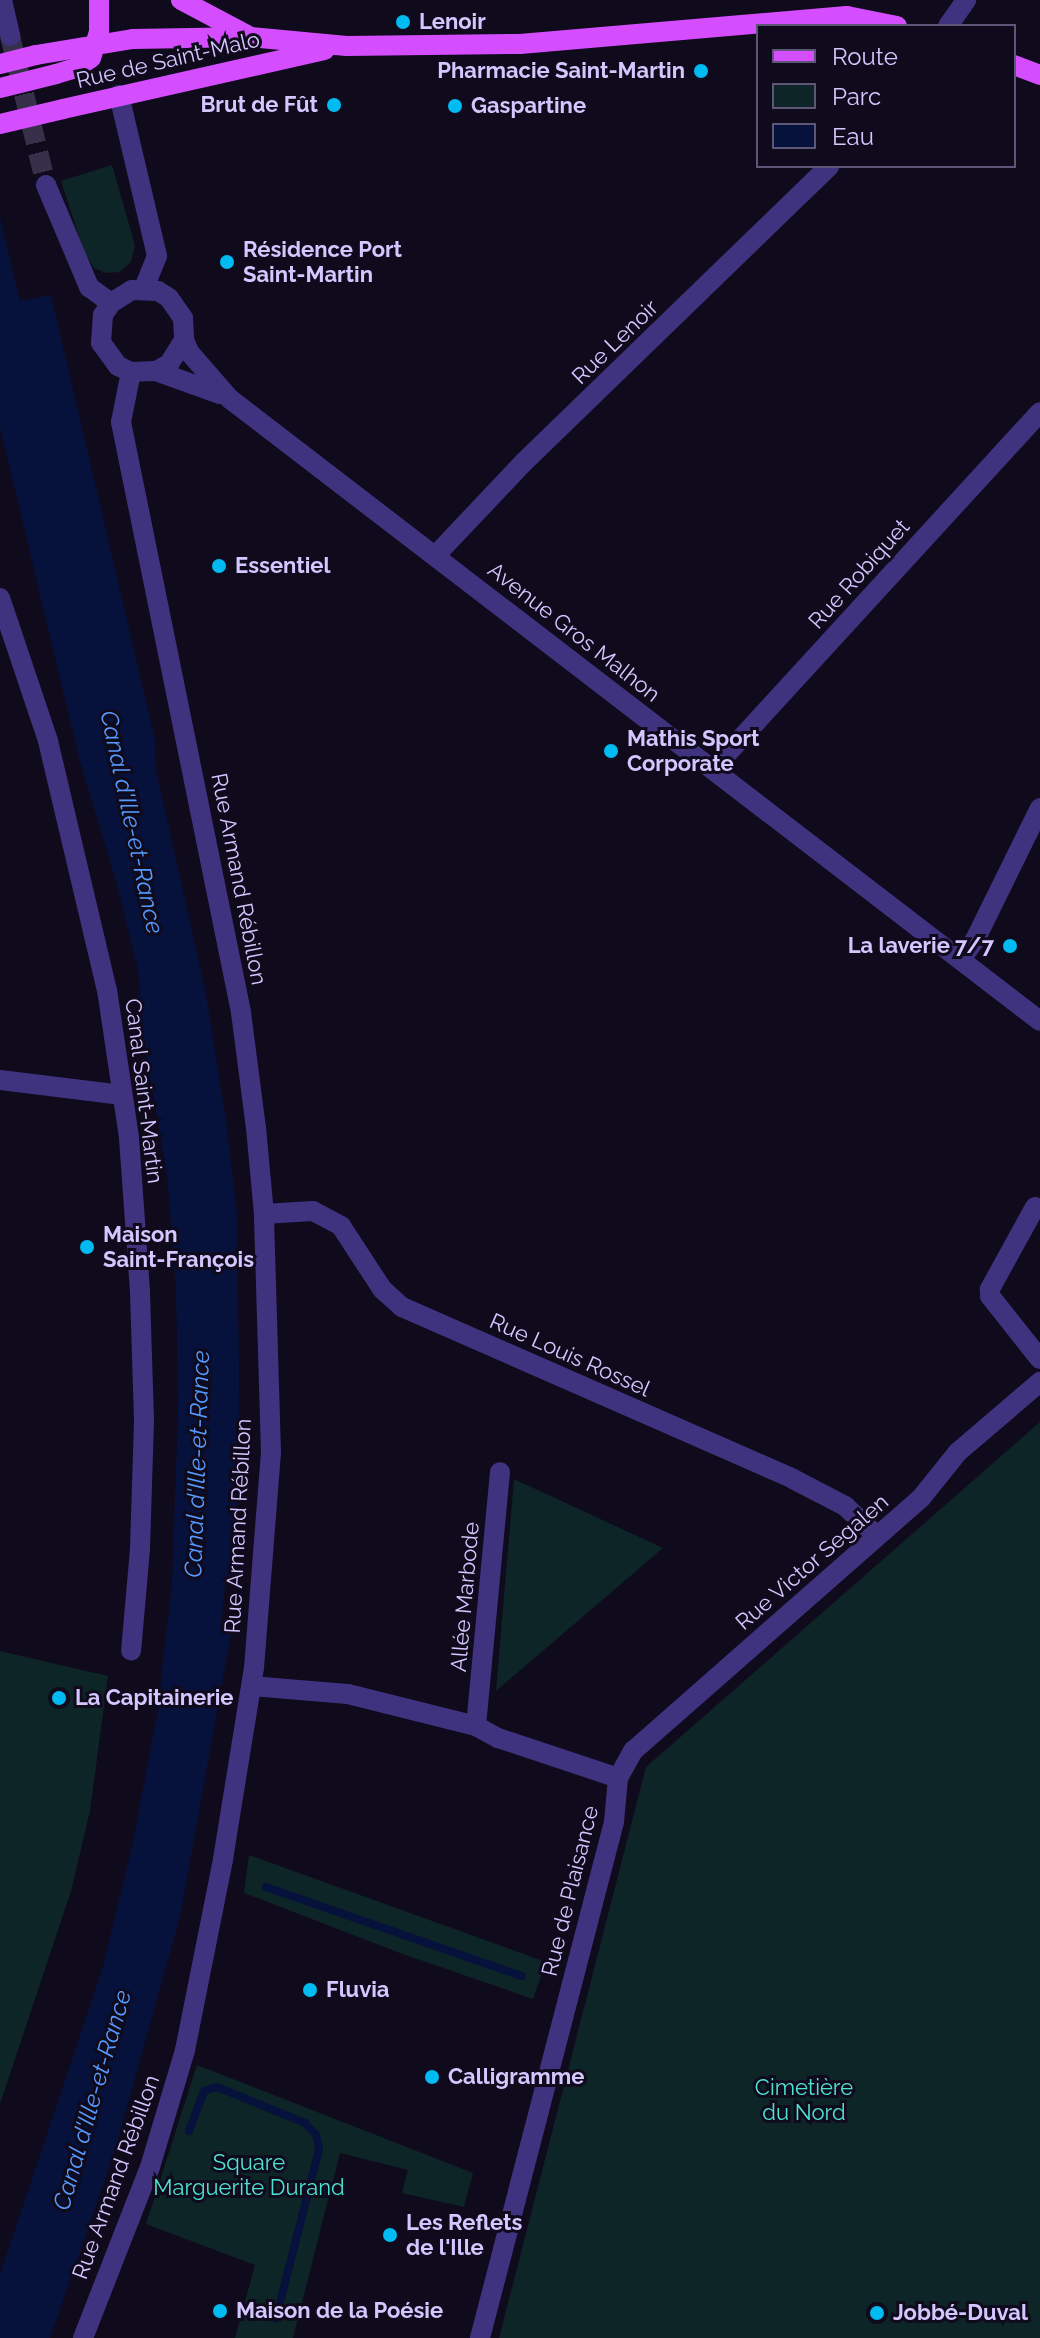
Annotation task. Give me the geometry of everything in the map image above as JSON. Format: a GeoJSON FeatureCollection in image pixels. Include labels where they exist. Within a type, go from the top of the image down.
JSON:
{"type":"FeatureCollection","features":[{"type":"Feature","properties":{"kind":"main road"},"geometry":{"type":"LineString","coordinates":[[97,44],[99,0]]}},
{"type":"Feature","properties":{"kind":"main road"},"geometry":{"type":"LineString","coordinates":[[181,0],[250,37]]}},
{"type":"Feature","properties":{"kind":"main road","name":"Rue de Saint-Malo"},"geometry":{"type":"LineString","coordinates":[[0,64],[133,39],[250,37],[347,46],[520,44],[847,16],[887,24]]}},
{"type":"Feature","properties":{"kind":"main road","name":"Rue de Saint-Malo"},"geometry":{"type":"LineString","coordinates":[[0,88],[76,68],[91,58],[97,44]]}},
{"type":"Feature","properties":{"kind":"main road","name":"Rue de Saint-Malo"},"geometry":{"type":"LineString","coordinates":[[0,124],[347,46]]}},
{"type":"Feature","properties":{"kind":"main road"},"geometry":{"type":"LineString","coordinates":[[1016,66],[1040,75]]}},
{"type":"Feature","properties":{"kind":"street"},"geometry":{"type":"LineString","coordinates":[[2,0],[10,36]]}},
{"type":"Feature","properties":{"kind":"street"},"geometry":{"type":"LineString","coordinates":[[949,24],[966,0]]}},
{"type":"Feature","properties":{"kind":"street"},"geometry":{"type":"LineString","coordinates":[[119,95],[157,256],[144,288]]}},
{"type":"Feature","properties":{"kind":"street","name":"Rue Lenoir"},"geometry":{"type":"LineString","coordinates":[[436,555],[524,462],[827,168]]}},
{"type":"Feature","properties":{"kind":"street"},"geometry":{"type":"LineString","coordinates":[[46,185],[89,287],[111,303]]}},
{"type":"Feature","properties":{"kind":"street"},"geometry":{"type":"LineString","coordinates":[[144,288],[158,291],[178,307],[183,318],[184,340],[178,354],[156,371],[131,372],[118,366],[101,343],[103,315],[120,294],[144,288]]}},
{"type":"Feature","properties":{"kind":"street","name":"Avenue Gros Malhon"},"geometry":{"type":"LineString","coordinates":[[184,340],[189,352],[230,399],[1040,1021]]}},
{"type":"Feature","properties":{"kind":"street","name":"Avenue Gros Malhon"},"geometry":{"type":"LineString","coordinates":[[156,371],[230,399]]}},
{"type":"Feature","properties":{"kind":"street","name":"Rue Armand Rébillon"},"geometry":{"type":"LineString","coordinates":[[83,2338],[150,2167],[185,2050],[223,1859],[251,1686],[271,1453],[264,1214],[241,1012],[121,422],[131,372]]}},
{"type":"Feature","properties":{"kind":"street","name":"Rue Robiquet"},"geometry":{"type":"LineString","coordinates":[[713,769],[1040,412]]}},
{"type":"Feature","properties":{"kind":"street","name":"Canal Saint-Martin"},"geometry":{"type":"LineString","coordinates":[[0,598],[48,741],[107,990],[129,1138],[140,1293],[144,1421],[140,1549],[131,1651]]}},
{"type":"Feature","properties":{"kind":"street"},"geometry":{"type":"LineString","coordinates":[[961,959],[975,940],[1040,808]]}},
{"type":"Feature","properties":{"kind":"street"},"geometry":{"type":"LineString","coordinates":[[0,1080],[122,1095]]}},
{"type":"Feature","properties":{"kind":"street"},"geometry":{"type":"LineString","coordinates":[[1035,1207],[990,1289],[990,1296],[1040,1359]]}},
{"type":"Feature","properties":{"kind":"street","name":"Rue Louis Rossel"},"geometry":{"type":"LineString","coordinates":[[264,1214],[313,1211],[341,1226],[382,1289],[402,1307],[793,1479],[845,1506],[877,1536]]}},
{"type":"Feature","properties":{"kind":"street","name":"Rue Victor Segalen"},"geometry":{"type":"LineString","coordinates":[[618,1778],[633,1751],[921,1498],[958,1452],[1040,1382]]}},
{"type":"Feature","properties":{"kind":"street","name":"Allée Marbode"},"geometry":{"type":"LineString","coordinates":[[476,1726],[500,1472]]}},
{"type":"Feature","properties":{"kind":"street"},"geometry":{"type":"LineString","coordinates":[[251,1686],[348,1694],[476,1726],[498,1738],[618,1778]]}},
{"type":"Feature","properties":{"kind":"street","name":"Rue de Plaisance"},"geometry":{"type":"LineString","coordinates":[[480,2338],[614,1822],[618,1778]]}},
{"type":"Feature","properties":{"kind":"green space"},"geometry":{"type":"Polygon","coordinates":[[[112,165],[135,245],[131,262],[120,272],[106,273],[94,268],[84,252],[61,181],[112,165]]]}},
{"type":"Feature","properties":{"kind":"green space","name":"Cimetière du Nord"},"geometry":{"type":"Polygon","coordinates":[[[1040,1422],[1040,2338],[499,2338],[646,1767],[1040,1422]]]}},
{"type":"Feature","properties":{"kind":"green space"},"geometry":{"type":"Polygon","coordinates":[[[514,1479],[663,1548],[496,1691],[514,1479]]]}},
{"type":"Feature","properties":{"kind":"green space"},"geometry":{"type":"Polygon","coordinates":[[[0,1651],[108,1676],[90,1811],[71,1891],[0,2104],[0,1651]]]}},
{"type":"Feature","properties":{"kind":"green space"},"geometry":{"type":"Polygon","coordinates":[[[249,1855],[546,1962],[533,1999],[400,1953],[244,1893],[249,1855]]]}},
{"type":"Feature","properties":{"kind":"green space","name":"Square Marguerite Durand"},"geometry":{"type":"Polygon","coordinates":[[[197,2065],[473,2173],[464,2207],[402,2193],[408,2170],[340,2153],[293,2338],[235,2338],[255,2265],[146,2224],[197,2065]]]}},
{"type":"Feature","properties":{"kind":"water","name":"Canal d'Ille-et-Rance"},"geometry":{"type":"Polygon","coordinates":[[[0,217],[20,301],[51,295],[155,740],[156,770],[206,994],[237,1215],[240,1450],[231,1634],[180,1917],[113,2157],[50,2338],[0,2338],[0,2274],[102,1970],[133,1842],[157,1715],[172,1583],[178,1412],[176,1288],[167,1175],[144,1043],[138,970],[116,881],[80,762],[0,427],[0,217]]]}},
{"type":"Feature","properties":{"kind":"pier"},"geometry":{"type":"Polygon","coordinates":[[[226,1578],[235,1579],[229,1634],[220,1633],[226,1578]]]}},
{"type":"Feature","properties":{"kind":"waterway"},"geometry":{"type":"LineString","coordinates":[[266,1887],[522,1976]]}},
{"type":"Feature","properties":{"kind":"waterway"},"geometry":{"type":"LineString","coordinates":[[189,2131],[204,2091],[217,2087],[305,2123],[316,2135],[319,2149],[276,2319]]}},
{"type":"Feature","properties":{"kind":"tunnel"},"geometry":{"type":"LineString","coordinates":[[10,36],[46,185]]}},
{"type":"Feature","properties":{"kind":"place","name":"Lenoir"},"geometry":{"type":"Point","coordinates":[403,22]}},
{"type":"Feature","properties":{"kind":"place","name":"Pharmacie Saint-Martin"},"geometry":{"type":"Point","coordinates":[701,71]}},
{"type":"Feature","properties":{"kind":"place","name":"Brut de Fût"},"geometry":{"type":"Point","coordinates":[334,105]}},
{"type":"Feature","properties":{"kind":"place","name":"Gaspartine"},"geometry":{"type":"Point","coordinates":[455,106]}},
{"type":"Feature","properties":{"kind":"place","name":"Résidence Port Saint-Martin"},"geometry":{"type":"Point","coordinates":[227,262]}},
{"type":"Feature","properties":{"kind":"place","name":"Essentiel"},"geometry":{"type":"Point","coordinates":[219,566]}},
{"type":"Feature","properties":{"kind":"place","name":"Mathis Sport Corporate"},"geometry":{"type":"Point","coordinates":[611,751]}},
{"type":"Feature","properties":{"kind":"place","name":"La laverie 7/7"},"geometry":{"type":"Point","coordinates":[1010,946]}},
{"type":"Feature","properties":{"kind":"place","name":"Maison Saint-François"},"geometry":{"type":"Point","coordinates":[87,1247]}},
{"type":"Feature","properties":{"kind":"place","name":"La Capitainerie"},"geometry":{"type":"Point","coordinates":[59,1698]}},
{"type":"Feature","properties":{"kind":"place","name":"Fluvia"},"geometry":{"type":"Point","coordinates":[310,1990]}},
{"type":"Feature","properties":{"kind":"place","name":"Calligramme"},"geometry":{"type":"Point","coordinates":[432,2077]}},
{"type":"Feature","properties":{"kind":"place","name":"Les Reflets de l'Ille"},"geometry":{"type":"Point","coordinates":[390,2235]}},
{"type":"Feature","properties":{"kind":"place","name":"Maison de la Poésie"},"geometry":{"type":"Point","coordinates":[220,2311]}},
{"type":"Feature","properties":{"kind":"place","name":"Jobbé-Duval"},"geometry":{"type":"Point","coordinates":[877,2313]}}]}
